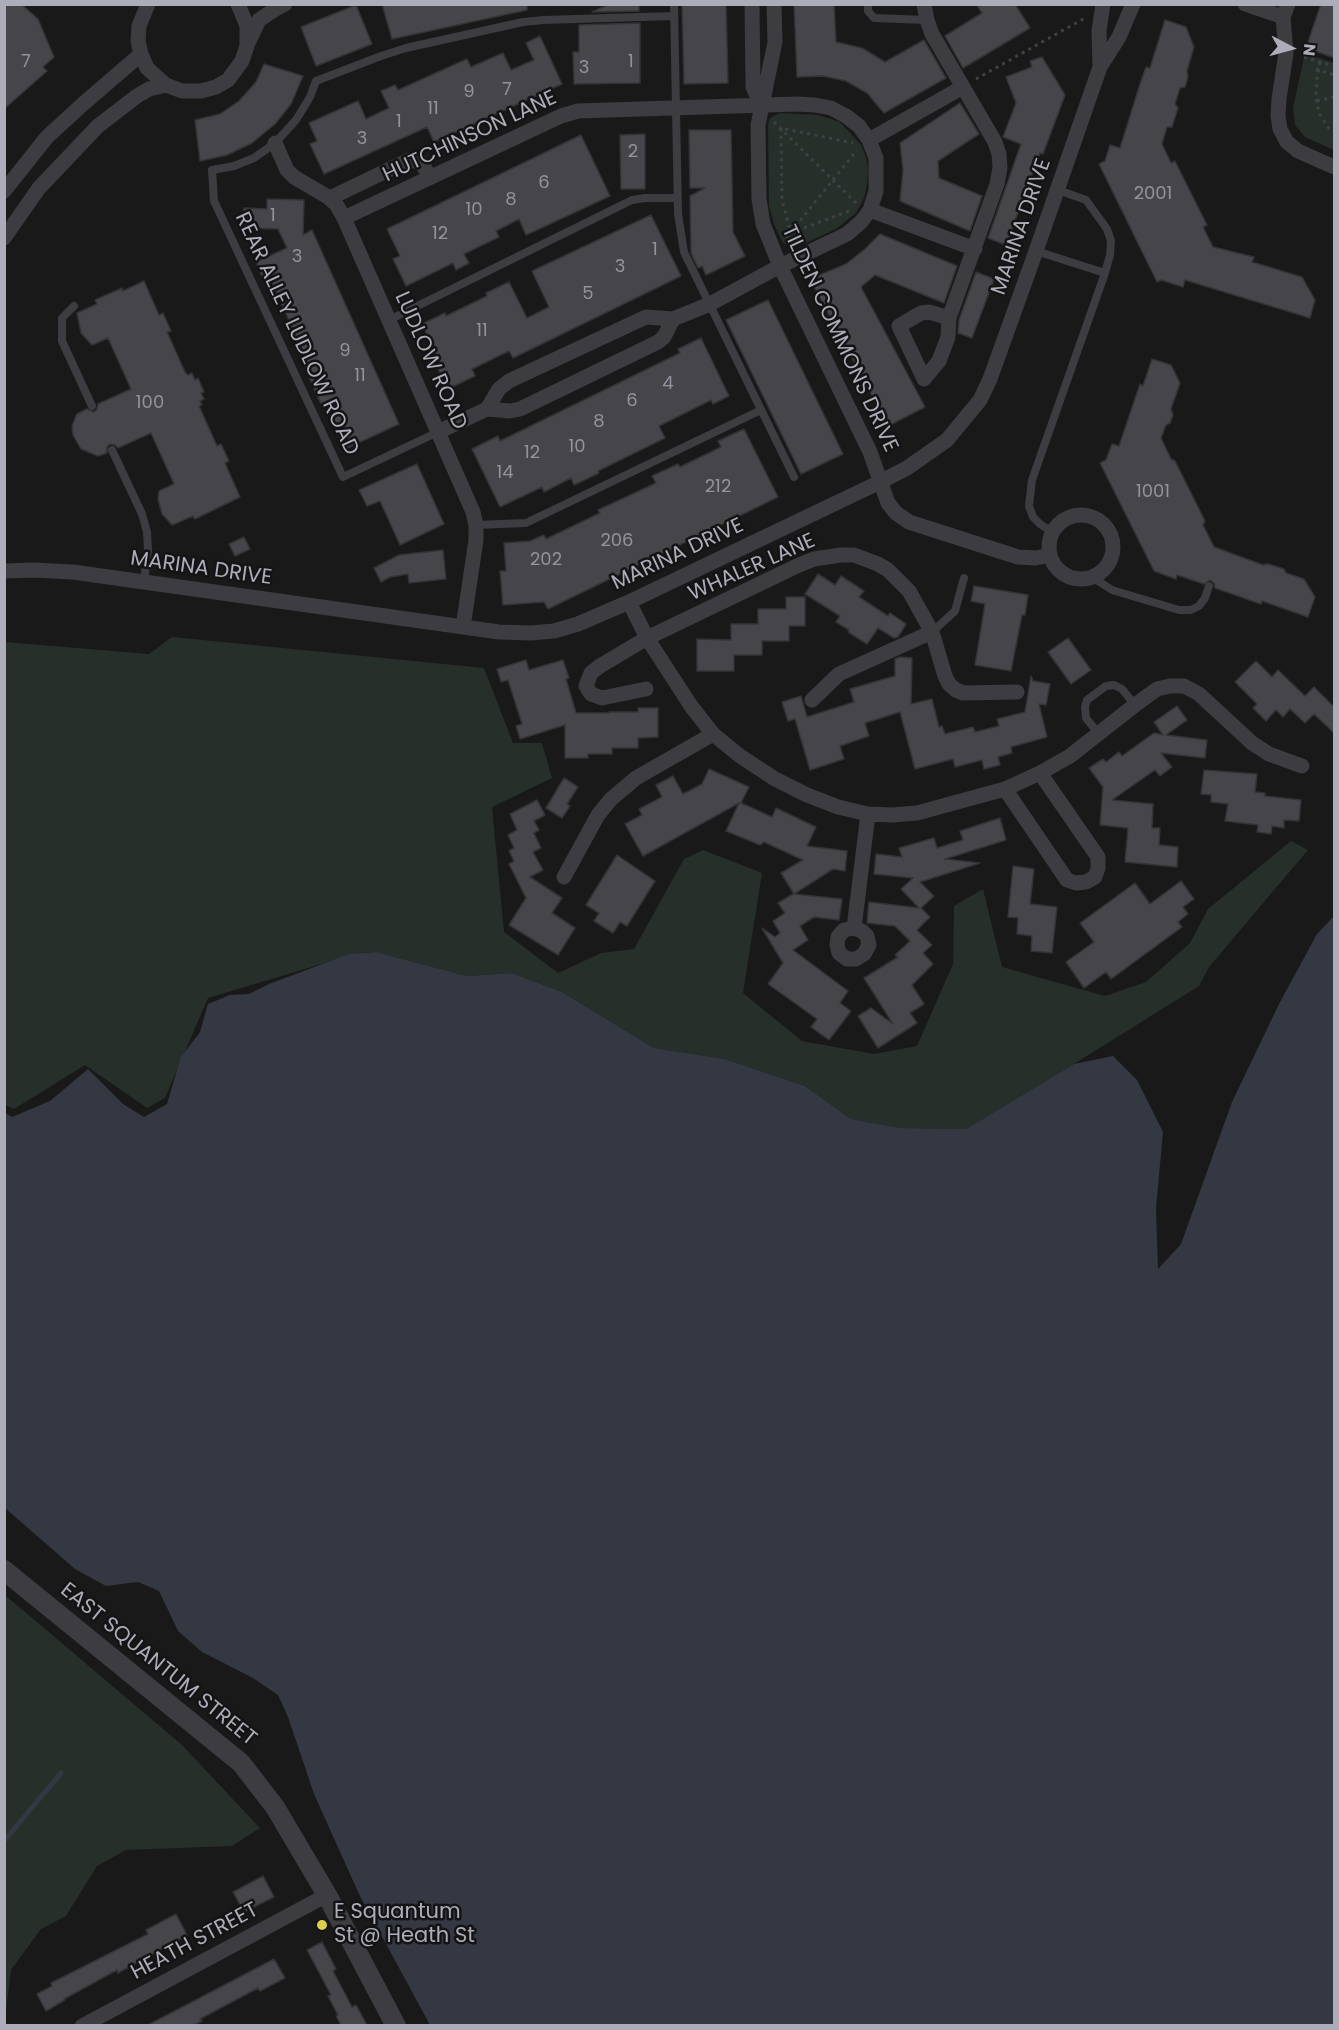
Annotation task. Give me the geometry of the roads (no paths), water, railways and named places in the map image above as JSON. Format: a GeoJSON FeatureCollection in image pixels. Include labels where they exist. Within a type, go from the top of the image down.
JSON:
{"type":"FeatureCollection","features":[{"type":"Feature","properties":{"kind":"street"},"geometry":{"type":"LineString","coordinates":[[148,4],[139,26],[138,41],[141,54],[147,68],[166,85],[182,91],[201,91],[216,87],[228,80],[242,61],[260,20],[285,4]]}},
{"type":"Feature","properties":{"kind":"street"},"geometry":{"type":"LineString","coordinates":[[238,4],[247,26],[247,46]]}},
{"type":"Feature","properties":{"kind":"street","name":"TILDEN COMMONS DRIVE"},"geometry":{"type":"LineString","coordinates":[[752,4],[753,87],[761,105]]}},
{"type":"Feature","properties":{"kind":"street","name":"TILDEN COMMONS DRIVE"},"geometry":{"type":"LineString","coordinates":[[774,4],[775,42],[758,125],[759,199],[763,224],[780,266],[870,452],[888,503],[896,513],[909,522],[1018,557],[1036,558],[1050,555]]}},
{"type":"Feature","properties":{"kind":"street"},"geometry":{"type":"LineString","coordinates":[[924,4],[927,20],[995,142],[999,154],[998,184],[949,318]]}},
{"type":"Feature","properties":{"kind":"street","name":"MARINA DRIVE"},"geometry":{"type":"LineString","coordinates":[[4,571],[53,571],[144,581],[499,632],[554,631],[578,624],[629,602],[880,482],[907,468],[947,440],[980,400],[990,379],[1100,67],[1119,37],[1133,4]]}},
{"type":"Feature","properties":{"kind":"street"},"geometry":{"type":"LineString","coordinates":[[1245,4],[1285,11],[1286,53],[1279,99],[1280,129],[1287,142],[1298,151],[1335,167]]}},
{"type":"Feature","properties":{"kind":"street","name":"MARINA DRIVE"},"geometry":{"type":"LineString","coordinates":[[1100,67],[1099,30],[1103,6]]}},
{"type":"Feature","properties":{"kind":"street"},"geometry":{"type":"LineString","coordinates":[[4,191],[47,137],[141,54]]}},
{"type":"Feature","properties":{"kind":"street"},"geometry":{"type":"LineString","coordinates":[[5,236],[39,188],[98,126],[136,96],[149,89],[166,85]]}},
{"type":"Feature","properties":{"kind":"street"},"geometry":{"type":"LineString","coordinates":[[488,409],[499,389],[509,381],[646,317],[673,319],[710,304],[780,266],[847,234],[861,222],[870,210],[876,191],[876,158],[869,140],[963,87]]}},
{"type":"Feature","properties":{"kind":"street","name":"HUTCHINSON LANE"},"geometry":{"type":"LineString","coordinates":[[344,218],[561,116],[594,110],[797,104],[831,108],[859,126],[869,140]]}},
{"type":"Feature","properties":{"kind":"street","name":"LUDLOW ROAD"},"geometry":{"type":"LineString","coordinates":[[274,143],[287,170],[294,177],[330,198],[344,218],[473,512],[476,540],[463,627]]}},
{"type":"Feature","properties":{"kind":"street"},"geometry":{"type":"LineString","coordinates":[[330,198],[409,160],[421,162],[430,177]]}},
{"type":"Feature","properties":{"kind":"street"},"geometry":{"type":"LineString","coordinates":[[870,210],[975,249]]}},
{"type":"Feature","properties":{"kind":"street"},"geometry":{"type":"LineString","coordinates":[[438,432],[488,409],[510,411],[520,409],[658,342],[673,319]]}},
{"type":"Feature","properties":{"kind":"street"},"geometry":{"type":"LineString","coordinates":[[1076,514],[1090,515],[1102,522],[1110,532],[1113,543],[1110,560],[1102,571],[1092,577],[1078,579],[1064,574],[1055,567],[1050,555],[1048,544],[1052,532],[1062,520],[1076,514]]}},
{"type":"Feature","properties":{"kind":"street","name":"WHALER LANE"},"geometry":{"type":"LineString","coordinates":[[646,689],[602,698],[591,694],[586,686],[591,674],[600,666],[647,638],[807,562],[841,555],[866,559],[888,570],[909,591],[932,632],[945,676],[956,690],[963,693],[1017,692]]}},
{"type":"Feature","properties":{"kind":"street"},"geometry":{"type":"LineString","coordinates":[[629,602],[647,638],[691,706],[713,734],[740,756],[786,784],[838,807],[868,814],[917,813],[1005,789],[1070,756],[1157,689],[1170,686],[1184,686],[1199,694],[1252,743],[1269,754],[1302,766]]}},
{"type":"Feature","properties":{"kind":"street"},"geometry":{"type":"LineString","coordinates":[[813,700],[830,680],[839,674],[932,632]]}},
{"type":"Feature","properties":{"kind":"street"},"geometry":{"type":"LineString","coordinates":[[564,877],[598,815],[611,799],[636,778],[713,734]]}},
{"type":"Feature","properties":{"kind":"street"},"geometry":{"type":"LineString","coordinates":[[1005,789],[1067,880],[1076,884],[1086,882],[1095,877],[1098,857],[1040,773]]}},
{"type":"Feature","properties":{"kind":"street"},"geometry":{"type":"LineString","coordinates":[[854,928],[868,814]]}},
{"type":"Feature","properties":{"kind":"street","name":"EAST SQUANTUM STREET"},"geometry":{"type":"LineString","coordinates":[[4,1570],[241,1763],[275,1807],[327,1895],[396,2025]]}},
{"type":"Feature","properties":{"kind":"street","name":"HEATH STREET"},"geometry":{"type":"LineString","coordinates":[[82,2025],[327,1895]]}},
{"type":"Feature","properties":{"kind":"lane"},"geometry":{"type":"LineString","coordinates":[[674,4],[677,198],[684,252],[794,477]]}},
{"type":"Feature","properties":{"kind":"lane"},"geometry":{"type":"LineString","coordinates":[[868,4],[868,11],[874,18],[927,20]]}},
{"type":"Feature","properties":{"kind":"lane"},"geometry":{"type":"LineString","coordinates":[[274,143],[296,120],[310,97],[316,81],[406,48],[523,22],[674,16]]}},
{"type":"Feature","properties":{"kind":"lane","name":"REAR ALLEY LUDLOW ROAD"},"geometry":{"type":"LineString","coordinates":[[274,143],[254,158],[234,166],[212,170],[214,201],[343,477],[438,432]]}},
{"type":"Feature","properties":{"kind":"lane"},"geometry":{"type":"LineString","coordinates":[[1052,532],[1040,525],[1033,517],[1029,506],[1032,480],[1110,255],[1111,241],[1107,229],[1086,200],[1058,190]]}},
{"type":"Feature","properties":{"kind":"lane"},"geometry":{"type":"LineString","coordinates":[[389,320],[632,200],[677,198]]}},
{"type":"Feature","properties":{"kind":"lane"},"geometry":{"type":"LineString","coordinates":[[1036,251],[1104,273]]}},
{"type":"Feature","properties":{"kind":"lane"},"geometry":{"type":"LineString","coordinates":[[74,306],[62,318],[62,341],[92,406]]}},
{"type":"Feature","properties":{"kind":"lane"},"geometry":{"type":"LineString","coordinates":[[476,525],[526,523],[761,411]]}},
{"type":"Feature","properties":{"kind":"lane"},"geometry":{"type":"LineString","coordinates":[[112,450],[142,514],[147,532],[148,550],[144,581]]}},
{"type":"Feature","properties":{"kind":"lane"},"geometry":{"type":"LineString","coordinates":[[1092,577],[1112,590],[1179,610],[1191,610],[1199,606],[1209,586]]}},
{"type":"Feature","properties":{"kind":"lane"},"geometry":{"type":"LineString","coordinates":[[932,632],[955,611],[964,578]]}},
{"type":"Feature","properties":{"kind":"lane"},"geometry":{"type":"LineString","coordinates":[[1098,733],[1086,718],[1087,700],[1106,686],[1114,685],[1122,689],[1135,705]]}},
{"type":"Feature","properties":{"kind":"waterway"},"geometry":{"type":"LineString","coordinates":[[4,1841],[61,1773]]}},
{"type":"Feature","properties":{"kind":"place","name":"E Squantum St @ Heath St"},"geometry":{"type":"Point","coordinates":[322,1925]}}]}
